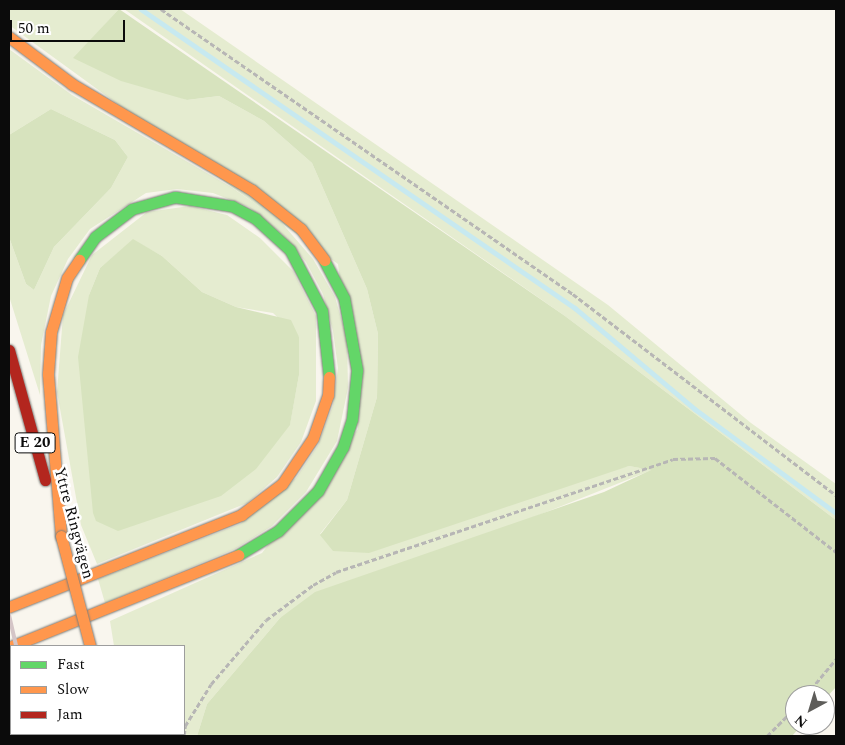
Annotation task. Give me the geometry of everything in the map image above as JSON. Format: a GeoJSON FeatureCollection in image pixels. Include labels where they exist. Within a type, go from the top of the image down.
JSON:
{"type":"FeatureCollection","features":[{"type":"Feature","properties":{"kind":"highway"},"geometry":{"type":"LineString","coordinates":[[9,37],[80,89],[252,190],[301,229],[319,251],[344,298],[357,370],[352,419],[343,447],[318,491],[278,531],[222,565],[16,645]]}},
{"type":"Feature","properties":{"kind":"highway"},"geometry":{"type":"LineString","coordinates":[[9,607],[242,515],[282,484],[313,438],[330,373],[322,311],[290,250],[256,219],[232,206],[174,197],[132,209],[95,237],[67,278],[52,332],[48,374],[61,536]]}},
{"type":"Feature","properties":{"kind":"highway","name":"Yttre Ringvägen"},"geometry":{"type":"LineString","coordinates":[[9,350],[90,645]]}},
{"type":"Feature","properties":{"kind":"path"},"geometry":{"type":"LineString","coordinates":[[161,9],[573,294],[836,495]]}},
{"type":"Feature","properties":{"kind":"path"},"geometry":{"type":"LineString","coordinates":[[185,726],[211,684],[266,620],[313,585],[336,572],[673,459],[715,458],[836,552]]}},
{"type":"Feature","properties":{"kind":"path"},"geometry":{"type":"LineString","coordinates":[[814,685],[836,659]]}},
{"type":"Feature","properties":{"kind":"path"},"geometry":{"type":"LineString","coordinates":[[767,736],[785,718]]}},
{"type":"Feature","properties":{"kind":"green space"},"geometry":{"type":"Polygon","coordinates":[[[9,9],[119,9],[74,58],[187,100],[219,96],[264,121],[312,163],[367,289],[378,334],[377,397],[347,500],[320,534],[629,466],[652,470],[280,618],[207,704],[197,736],[131,736],[185,735],[185,645],[114,645],[110,621],[262,553],[358,429],[338,264],[9,25],[9,9]]]}},
{"type":"Feature","properties":{"kind":"green space"},"geometry":{"type":"Polygon","coordinates":[[[119,9],[565,316],[836,520],[836,687],[835,685],[785,685],[785,735],[792,736],[197,736],[207,704],[280,618],[315,592],[604,492],[651,470],[629,466],[369,553],[333,551],[320,535],[347,500],[377,397],[378,334],[367,289],[312,163],[264,121],[219,96],[187,100],[121,81],[73,58],[119,9]]]}},
{"type":"Feature","properties":{"kind":"green space"},"geometry":{"type":"Polygon","coordinates":[[[124,9],[180,9],[608,305],[751,423],[836,484],[836,520],[565,316],[124,9]]]}},
{"type":"Feature","properties":{"kind":"green space"},"geometry":{"type":"Polygon","coordinates":[[[9,49],[72,95],[231,187],[280,221],[313,259],[335,297],[347,339],[348,388],[337,441],[306,492],[272,526],[235,549],[105,603],[98,579],[240,524],[296,478],[318,445],[333,405],[338,368],[333,331],[323,294],[306,262],[283,235],[249,207],[213,193],[177,189],[146,193],[90,229],[68,259],[51,296],[41,345],[40,395],[9,296],[9,237],[26,284],[34,290],[54,247],[111,188],[128,157],[115,140],[51,109],[9,135],[9,49]]]}},
{"type":"Feature","properties":{"kind":"green space"},"geometry":{"type":"Polygon","coordinates":[[[51,109],[115,140],[128,157],[111,188],[54,247],[34,290],[26,284],[9,237],[9,135],[51,109]]]}},
{"type":"Feature","properties":{"kind":"green space"},"geometry":{"type":"Polygon","coordinates":[[[190,206],[227,215],[260,238],[293,271],[316,316],[316,401],[301,442],[277,477],[247,503],[97,564],[81,525],[57,392],[63,315],[92,255],[147,212],[190,206]],[[133,240],[100,268],[89,295],[290,424],[299,375],[299,337],[273,313],[236,307],[202,292],[162,256],[133,240]]]}},
{"type":"Feature","properties":{"kind":"green space"},"geometry":{"type":"Polygon","coordinates":[[[133,239],[162,256],[202,292],[236,307],[291,320],[299,337],[299,375],[290,425],[256,469],[221,496],[118,531],[96,521],[93,513],[78,357],[89,295],[100,268],[133,239]]]}},
{"type":"Feature","properties":{"kind":"waterway"},"geometry":{"type":"LineString","coordinates":[[141,9],[575,308],[695,409],[836,513]]}},
{"type":"Feature","properties":{"kind":"railway"},"geometry":{"type":"LineString","coordinates":[[9,615],[16,645]]}},
{"type":"Feature","properties":{"kind":"railway"},"geometry":{"type":"LineString","coordinates":[[9,659],[10,665]]}},
{"type":"Feature","properties":{"kind":"traffic: fast"},"geometry":{"type":"LineString","coordinates":[[79,260],[95,237],[132,209],[175,197],[232,206],[256,219],[290,250],[322,311],[329,377]]}},
{"type":"Feature","properties":{"kind":"traffic: fast"},"geometry":{"type":"LineString","coordinates":[[238,555],[278,531],[318,491],[343,447],[352,419],[357,370],[344,298],[324,260]]}},
{"type":"Feature","properties":{"kind":"traffic: slow"},"geometry":{"type":"LineString","coordinates":[[9,37],[72,84],[252,190],[301,229],[324,260]]}},
{"type":"Feature","properties":{"kind":"traffic: slow"},"geometry":{"type":"LineString","coordinates":[[61,536],[48,374],[51,332],[67,278],[79,260]]}},
{"type":"Feature","properties":{"kind":"traffic: slow"},"geometry":{"type":"LineString","coordinates":[[9,607],[241,515],[282,484],[313,438],[328,395],[329,377]]}},
{"type":"Feature","properties":{"kind":"traffic: slow"},"geometry":{"type":"LineString","coordinates":[[61,536],[90,645]]}},
{"type":"Feature","properties":{"kind":"traffic: slow"},"geometry":{"type":"LineString","coordinates":[[14,645],[238,555]]}},
{"type":"Feature","properties":{"kind":"traffic: jam"},"geometry":{"type":"LineString","coordinates":[[9,350],[45,480]]}}]}
